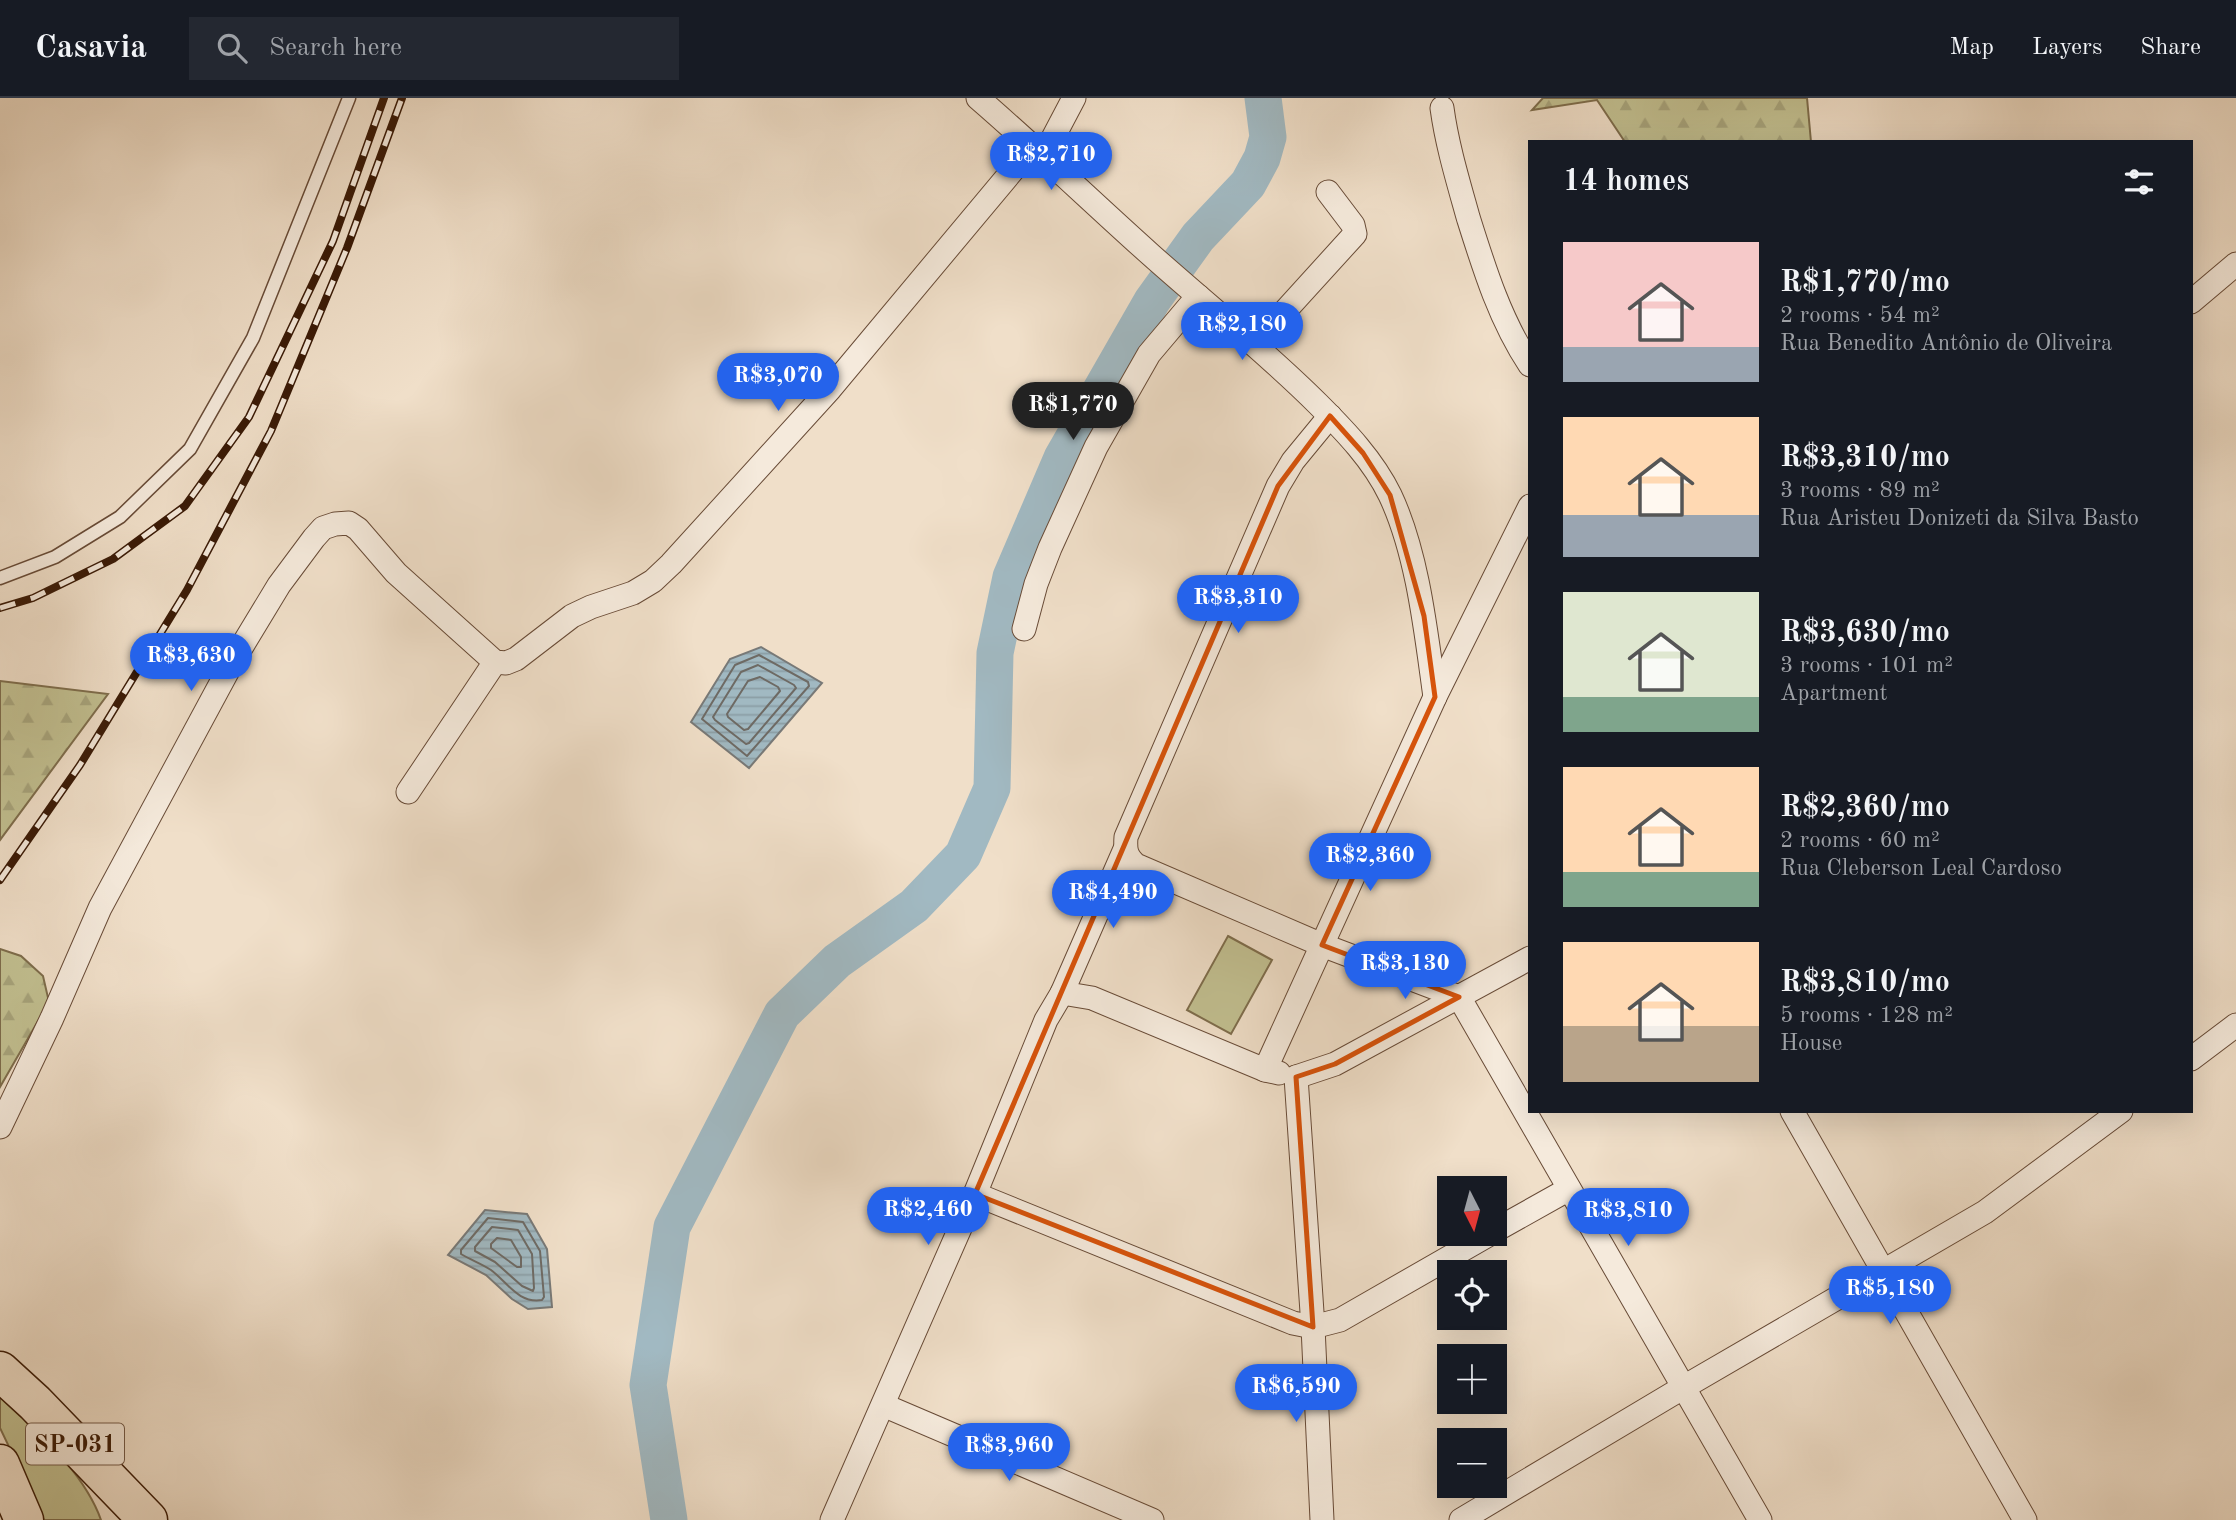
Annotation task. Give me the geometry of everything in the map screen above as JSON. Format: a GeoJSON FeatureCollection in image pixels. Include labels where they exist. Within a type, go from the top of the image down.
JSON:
{"type":"FeatureCollection","features":[{"type":"Feature","properties":{"kind":"highway","name":"SP-031"},"geometry":{"type":"LineString","coordinates":[[0,1371],[148,1520]]}},
{"type":"Feature","properties":{"kind":"highway"},"geometry":{"type":"LineString","coordinates":[[35,1404],[126,1520]]}},
{"type":"Feature","properties":{"kind":"highway","name":"SP-031"},"geometry":{"type":"LineString","coordinates":[[2,1468],[24,1520]]}},
{"type":"Feature","properties":{"kind":"highway"},"geometry":{"type":"LineString","coordinates":[[2,1468],[33,1520]]}},
{"type":"Feature","properties":{"kind":"street"},"geometry":{"type":"LineString","coordinates":[[978,98],[1152,256],[1255,344],[1363,453],[1390,495],[1406,541],[1421,603],[1435,697]]}},
{"type":"Feature","properties":{"kind":"street"},"geometry":{"type":"LineString","coordinates":[[0,1127],[100,908],[226,673],[279,585],[323,528],[349,523],[358,529],[396,573],[495,662],[506,663],[516,659],[572,616],[632,593],[653,581],[830,389],[1038,150],[1074,98]]}},
{"type":"Feature","properties":{"kind":"street"},"geometry":{"type":"LineString","coordinates":[[1442,108],[1459,185],[1480,257],[1498,306],[1528,361]]}},
{"type":"Feature","properties":{"kind":"street"},"geometry":{"type":"LineString","coordinates":[[1255,344],[1355,234],[1353,225],[1328,192]]}},
{"type":"Feature","properties":{"kind":"street"},"geometry":{"type":"LineString","coordinates":[[2193,300],[2236,264]]}},
{"type":"Feature","properties":{"kind":"street"},"geometry":{"type":"LineString","coordinates":[[1024,629],[1050,548],[1096,447],[1189,288]]}},
{"type":"Feature","properties":{"kind":"street"},"geometry":{"type":"LineString","coordinates":[[832,1520],[975,1194],[1046,1020],[1130,857],[1126,837],[1278,486],[1293,461],[1329,416]]}},
{"type":"Feature","properties":{"kind":"street"},"geometry":{"type":"LineString","coordinates":[[1265,1070],[1435,697],[1528,510]]}},
{"type":"Feature","properties":{"kind":"street"},"geometry":{"type":"LineString","coordinates":[[408,792],[495,662]]}},
{"type":"Feature","properties":{"kind":"street"},"geometry":{"type":"LineString","coordinates":[[1130,857],[1322,945],[1459,997],[1760,1520]]}},
{"type":"Feature","properties":{"kind":"street"},"geometry":{"type":"LineString","coordinates":[[1062,993],[1093,998],[1265,1070],[1296,1077],[1335,1064],[1528,959]]}},
{"type":"Feature","properties":{"kind":"street"},"geometry":{"type":"LineString","coordinates":[[2193,1057],[2236,1025]]}},
{"type":"Feature","properties":{"kind":"street"},"geometry":{"type":"LineString","coordinates":[[1296,1077],[1313,1327],[1322,1520]]}},
{"type":"Feature","properties":{"kind":"street"},"geometry":{"type":"LineString","coordinates":[[1793,1113],[2025,1520]]}},
{"type":"Feature","properties":{"kind":"street"},"geometry":{"type":"LineString","coordinates":[[1461,1520],[1493,1513],[1684,1387],[1985,1212],[2118,1113]]}},
{"type":"Feature","properties":{"kind":"street"},"geometry":{"type":"LineString","coordinates":[[1507,1224],[1569,1189]]}},
{"type":"Feature","properties":{"kind":"street"},"geometry":{"type":"LineString","coordinates":[[975,1194],[1293,1323],[1313,1327],[1340,1320],[1469,1246]]}},
{"type":"Feature","properties":{"kind":"street"},"geometry":{"type":"LineString","coordinates":[[883,1405],[1152,1520]]}},
{"type":"Feature","properties":{"kind":"lane"},"geometry":{"type":"LineString","coordinates":[[0,578],[55,557],[120,517],[190,449],[253,338],[349,98]]}},
{"type":"Feature","properties":{"kind":"highlighted area"},"geometry":{"type":"Polygon","coordinates":[[[1330,416],[1363,453],[1390,495],[1424,616],[1435,697],[1322,945],[1459,997],[1335,1064],[1296,1077],[1313,1327],[975,1194],[1278,486],[1330,416]]]}},
{"type":"Feature","properties":{"kind":"green space"},"geometry":{"type":"Polygon","coordinates":[[[1543,98],[1807,98],[1811,140],[1624,140],[1597,100],[1532,110],[1543,98]]]}},
{"type":"Feature","properties":{"kind":"green space"},"geometry":{"type":"Polygon","coordinates":[[[0,681],[108,694],[0,840],[0,681]]]}},
{"type":"Feature","properties":{"kind":"green space"},"geometry":{"type":"Polygon","coordinates":[[[1228,936],[1272,960],[1231,1034],[1187,1010],[1228,936]]]}},
{"type":"Feature","properties":{"kind":"green space"},"geometry":{"type":"Polygon","coordinates":[[[0,949],[21,956],[43,976],[49,1002],[0,1087],[0,949]]]}},
{"type":"Feature","properties":{"kind":"green space"},"geometry":{"type":"Polygon","coordinates":[[[0,1393],[71,1468],[101,1520],[44,1520],[0,1428],[0,1393]]]}},
{"type":"Feature","properties":{"kind":"water"},"geometry":{"type":"Polygon","coordinates":[[[761,647],[822,683],[749,768],[691,722],[730,659],[761,647]]]}},
{"type":"Feature","properties":{"kind":"water"},"geometry":{"type":"Polygon","coordinates":[[[485,1210],[527,1214],[547,1249],[552,1307],[528,1309],[512,1299],[486,1275],[448,1255],[485,1210]]]}},
{"type":"Feature","properties":{"kind":"waterway"},"geometry":{"type":"LineString","coordinates":[[669,1520],[648,1385],[672,1227],[782,1014],[837,961],[914,906],[963,855],[992,788],[995,653],[1011,577],[1062,458],[1152,301],[1198,237],[1248,184],[1262,158],[1268,137],[1263,98]]}},
{"type":"Feature","properties":{"kind":"railway"},"geometry":{"type":"LineString","coordinates":[[0,608],[33,598],[113,559],[185,506],[249,417],[333,241],[384,98]]}},
{"type":"Feature","properties":{"kind":"railway"},"geometry":{"type":"LineString","coordinates":[[0,880],[80,765],[187,590],[271,431],[347,248],[402,98]]}}]}
